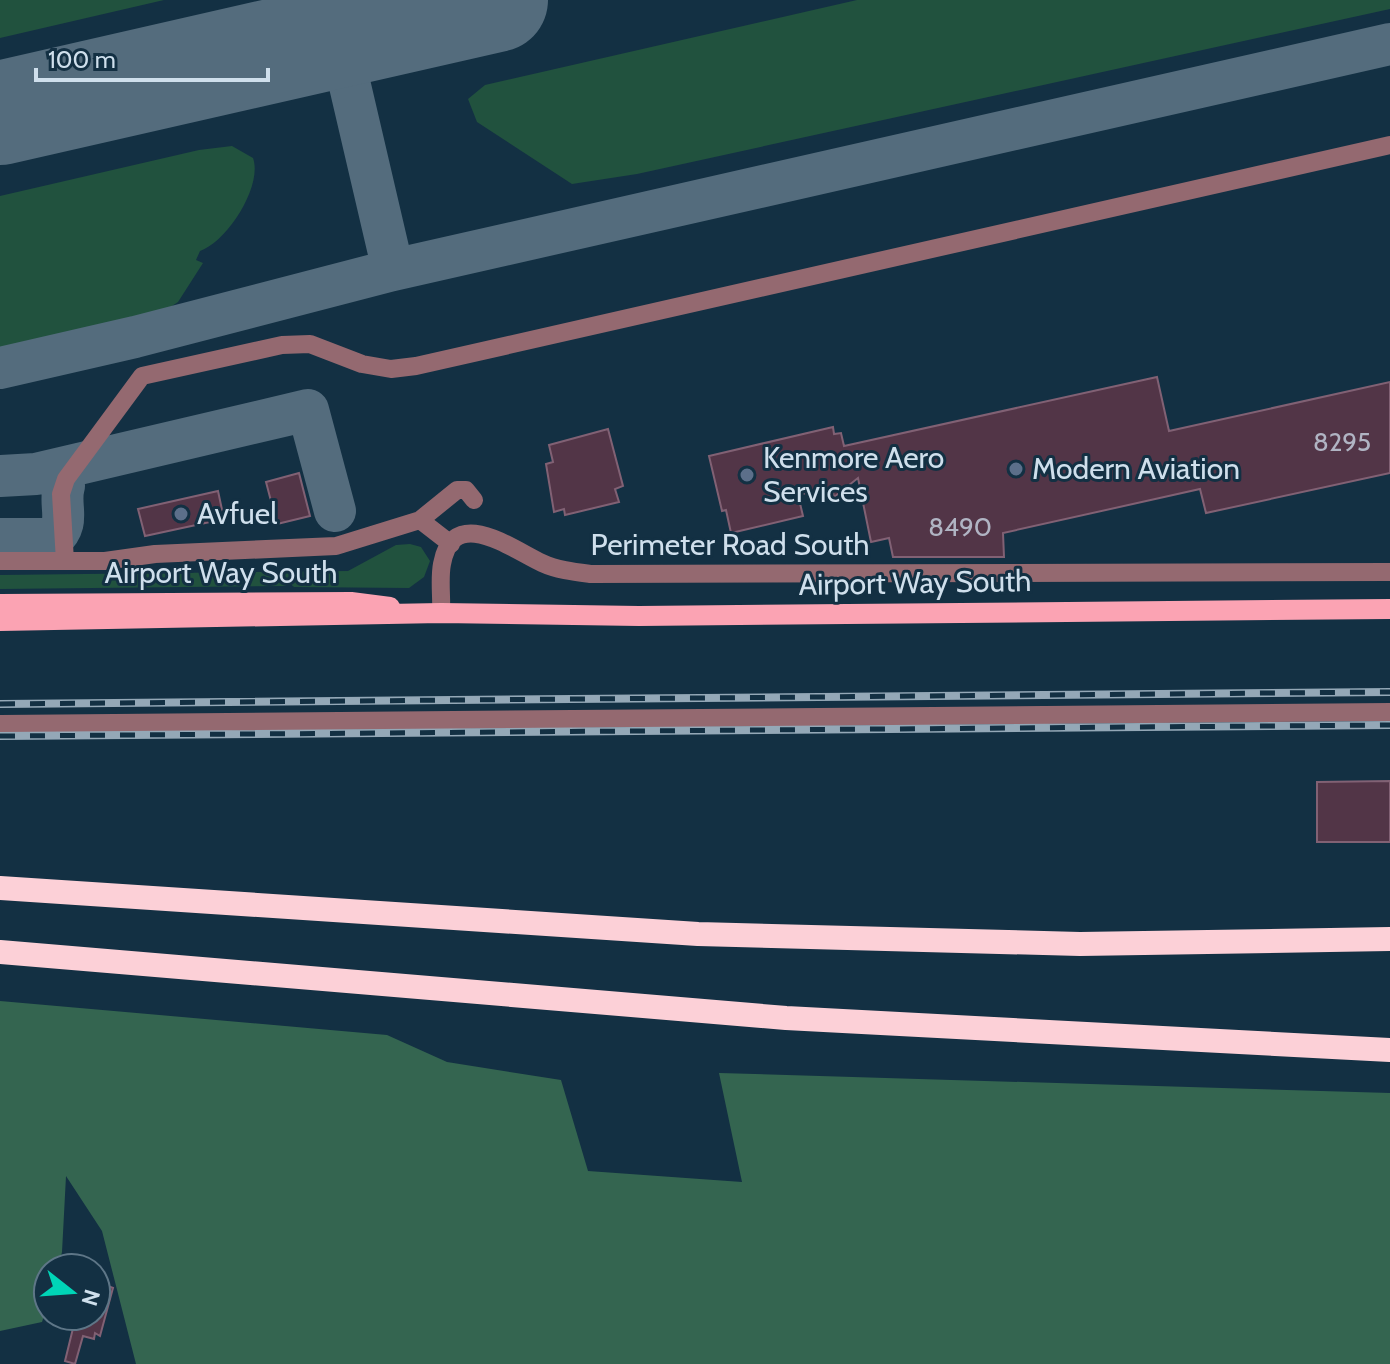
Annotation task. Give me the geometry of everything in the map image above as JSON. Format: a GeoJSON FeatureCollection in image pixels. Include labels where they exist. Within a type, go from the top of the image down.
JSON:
{"type":"FeatureCollection","features":[{"type":"Feature","properties":{"kind":"highway"},"geometry":{"type":"LineString","coordinates":[[0,888],[698,934],[1080,944],[1390,939]]}},
{"type":"Feature","properties":{"kind":"highway"},"geometry":{"type":"LineString","coordinates":[[0,952],[786,1018],[1390,1050]]}},
{"type":"Feature","properties":{"kind":"main road","name":"Airport Way South"},"geometry":{"type":"LineString","coordinates":[[0,604],[351,602],[441,613]]}},
{"type":"Feature","properties":{"kind":"main road","name":"Airport Way South"},"geometry":{"type":"LineString","coordinates":[[0,621],[441,613],[655,616],[1390,609]]}},
{"type":"Feature","properties":{"kind":"lane"},"geometry":{"type":"LineString","coordinates":[[65,561],[61,494],[66,479],[142,376],[282,345],[310,344],[362,364],[391,369],[416,366],[1390,145]]}},
{"type":"Feature","properties":{"kind":"lane"},"geometry":{"type":"LineString","coordinates":[[0,561],[95,561],[183,552],[336,546],[420,520],[457,490],[466,490],[474,506],[473,532],[464,534],[451,544],[442,562],[441,613]]}},
{"type":"Feature","properties":{"kind":"lane"},"geometry":{"type":"LineString","coordinates":[[420,520],[451,544]]}},
{"type":"Feature","properties":{"kind":"lane","name":"Perimeter Road South"},"geometry":{"type":"LineString","coordinates":[[473,532],[506,543],[544,564],[591,574],[1390,572]]}},
{"type":"Feature","properties":{"kind":"lane"},"geometry":{"type":"LineString","coordinates":[[0,724],[1390,712]]}},
{"type":"Feature","properties":{"kind":"green space"},"geometry":{"type":"Polygon","coordinates":[[[0,0],[164,0],[0,38],[0,0]]]}},
{"type":"Feature","properties":{"kind":"green space"},"geometry":{"type":"Polygon","coordinates":[[[857,0],[1390,0],[1390,9],[637,174],[572,184],[477,122],[468,99],[485,85],[857,0]]]}},
{"type":"Feature","properties":{"kind":"green space"},"geometry":{"type":"Polygon","coordinates":[[[232,146],[253,158],[253,183],[231,225],[221,237],[200,251],[196,260],[203,263],[178,302],[151,320],[0,355],[0,196],[199,150],[232,146]]]}},
{"type":"Feature","properties":{"kind":"green space"},"geometry":{"type":"Polygon","coordinates":[[[396,545],[421,547],[430,561],[424,577],[409,588],[294,587],[288,582],[286,586],[0,589],[0,575],[348,571],[396,545]]]}},
{"type":"Feature","properties":{"kind":"green space"},"geometry":{"type":"Polygon","coordinates":[[[0,1001],[387,1035],[447,1062],[561,1080],[588,1171],[742,1182],[719,1073],[1390,1093],[1390,1364],[136,1364],[112,1270],[112,1252],[107,1252],[102,1231],[66,1176],[62,1252],[32,1252],[32,1324],[0,1331],[0,1001]]]}},
{"type":"Feature","properties":{"kind":"building"},"geometry":{"type":"Polygon","coordinates":[[[1157,377],[1169,431],[1390,382],[1390,473],[1206,513],[1200,489],[1003,533],[1004,557],[893,557],[889,538],[871,542],[858,478],[834,497],[832,487],[798,495],[803,516],[731,533],[726,510],[722,511],[709,456],[833,427],[834,434],[841,433],[844,446],[1157,377]]]}},
{"type":"Feature","properties":{"kind":"building"},"geometry":{"type":"Polygon","coordinates":[[[608,429],[623,486],[615,489],[619,502],[565,515],[564,509],[554,512],[546,464],[553,462],[549,445],[608,429]]]}},
{"type":"Feature","properties":{"kind":"building"},"geometry":{"type":"Polygon","coordinates":[[[299,473],[310,516],[277,524],[266,482],[299,473]]]}},
{"type":"Feature","properties":{"kind":"building","name":"Avfuel"},"geometry":{"type":"Polygon","coordinates":[[[218,491],[224,519],[145,536],[138,509],[218,491]]]}},
{"type":"Feature","properties":{"kind":"building"},"geometry":{"type":"Polygon","coordinates":[[[1390,781],[1390,842],[1317,842],[1317,782],[1390,781]]]}},
{"type":"Feature","properties":{"kind":"building"},"geometry":{"type":"Polygon","coordinates":[[[72,1332],[101,1332],[100,1336],[95,1333],[94,1339],[83,1336],[75,1364],[65,1361],[72,1332]]]}},
{"type":"Feature","properties":{"kind":"taxiway"},"geometry":{"type":"LineString","coordinates":[[330,0],[393,270]]}},
{"type":"Feature","properties":{"kind":"taxiway"},"geometry":{"type":"LineString","coordinates":[[0,368],[135,337],[393,270],[1390,44]]}},
{"type":"Feature","properties":{"kind":"taxiway"},"geometry":{"type":"LineString","coordinates":[[0,476],[36,474],[308,410],[335,511]]}},
{"type":"Feature","properties":{"kind":"taxiway"},"geometry":{"type":"LineString","coordinates":[[0,539],[52,539],[63,520],[64,486]]}},
{"type":"Feature","properties":{"kind":"runway"},"geometry":{"type":"LineString","coordinates":[[0,113],[496,0]]}},
{"type":"Feature","properties":{"kind":"railway"},"geometry":{"type":"LineString","coordinates":[[0,704],[1390,692]]}},
{"type":"Feature","properties":{"kind":"railway"},"geometry":{"type":"LineString","coordinates":[[0,736],[1390,725]]}},
{"type":"Feature","properties":{"kind":"place","name":"Modern Aviation"},"geometry":{"type":"Point","coordinates":[1016,469]}},
{"type":"Feature","properties":{"kind":"place","name":"Kenmore Aero Services"},"geometry":{"type":"Point","coordinates":[747,475]}},
{"type":"Feature","properties":{"kind":"place","name":"Avfuel"},"geometry":{"type":"Point","coordinates":[181,514]}}]}
